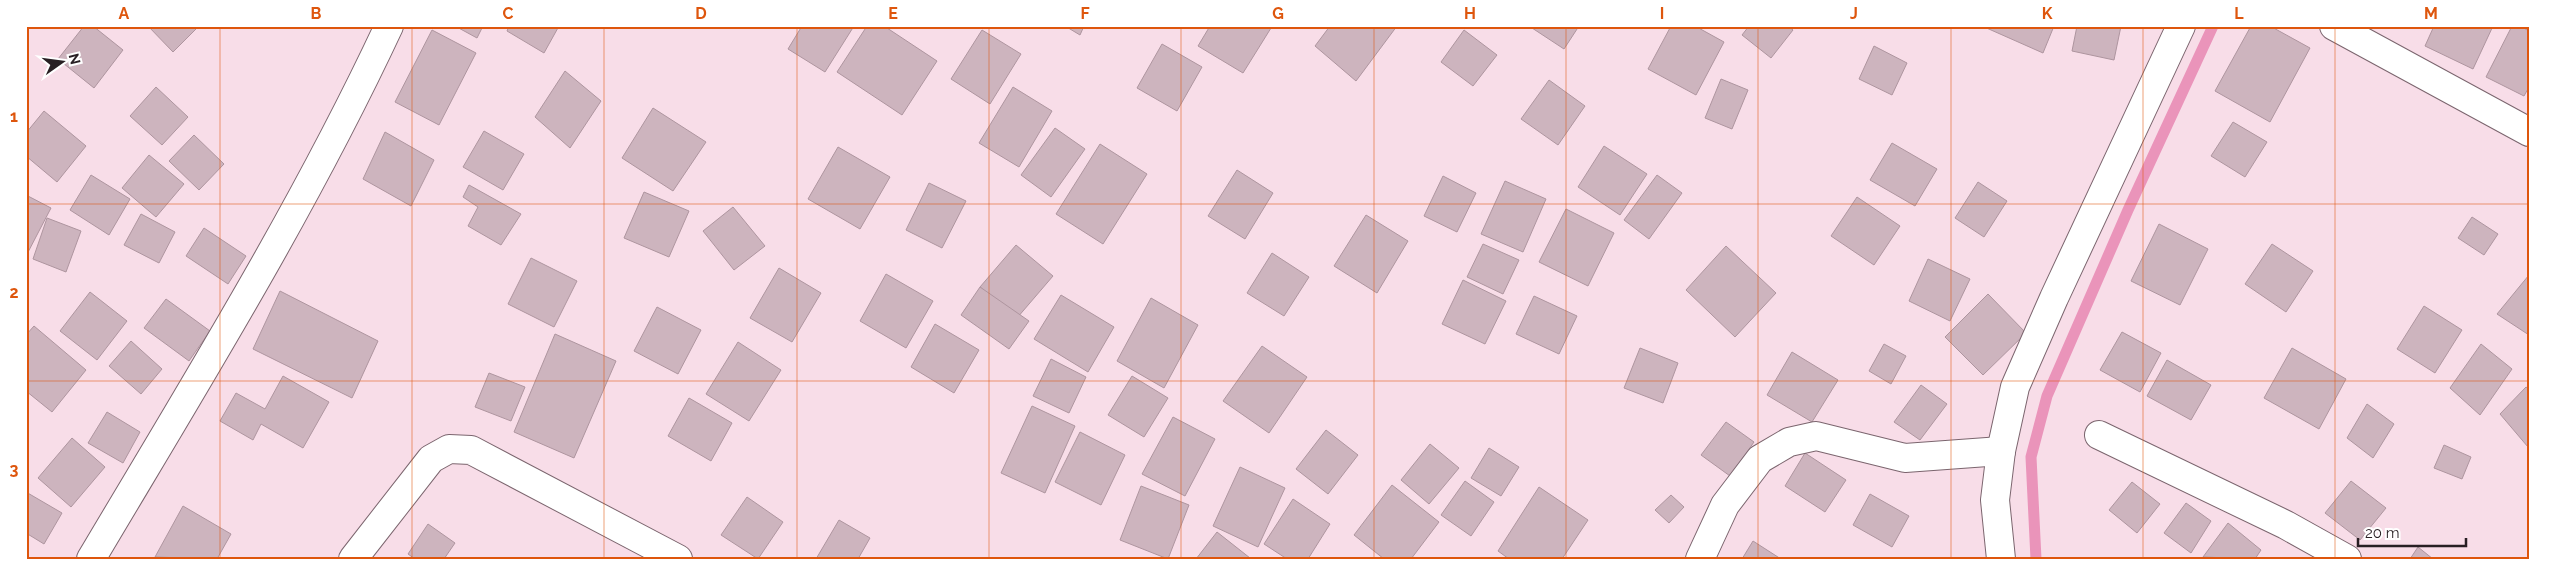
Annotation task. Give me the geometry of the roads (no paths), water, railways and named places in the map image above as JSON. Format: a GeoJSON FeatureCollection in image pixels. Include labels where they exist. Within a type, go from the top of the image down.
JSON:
{"type":"FeatureCollection","features":[{"type":"Feature","properties":{"kind":"street"},"geometry":{"type":"LineString","coordinates":[[91,559],[271,254],[368,72],[389,26]]}},
{"type":"Feature","properties":{"kind":"street"},"geometry":{"type":"LineString","coordinates":[[2001,559],[1995,500],[2001,450],[2015,387],[2054,298],[2181,26]]}},
{"type":"Feature","properties":{"kind":"street"},"geometry":{"type":"LineString","coordinates":[[2334,26],[2529,132]]}},
{"type":"Feature","properties":{"kind":"street"},"geometry":{"type":"LineString","coordinates":[[2098,435],[2286,524],[2347,559]]}},
{"type":"Feature","properties":{"kind":"street"},"geometry":{"type":"LineString","coordinates":[[1700,559],[1725,505],[1760,459],[1789,442],[1816,436],[1905,458],[2001,450]]}},
{"type":"Feature","properties":{"kind":"street"},"geometry":{"type":"LineString","coordinates":[[354,559],[431,459],[449,450],[471,450],[678,559]]}},
{"type":"Feature","properties":{"kind":"waterway"},"geometry":{"type":"LineString","coordinates":[[2036,559],[2031,457],[2047,396],[2128,210],[2213,26]]}}]}
